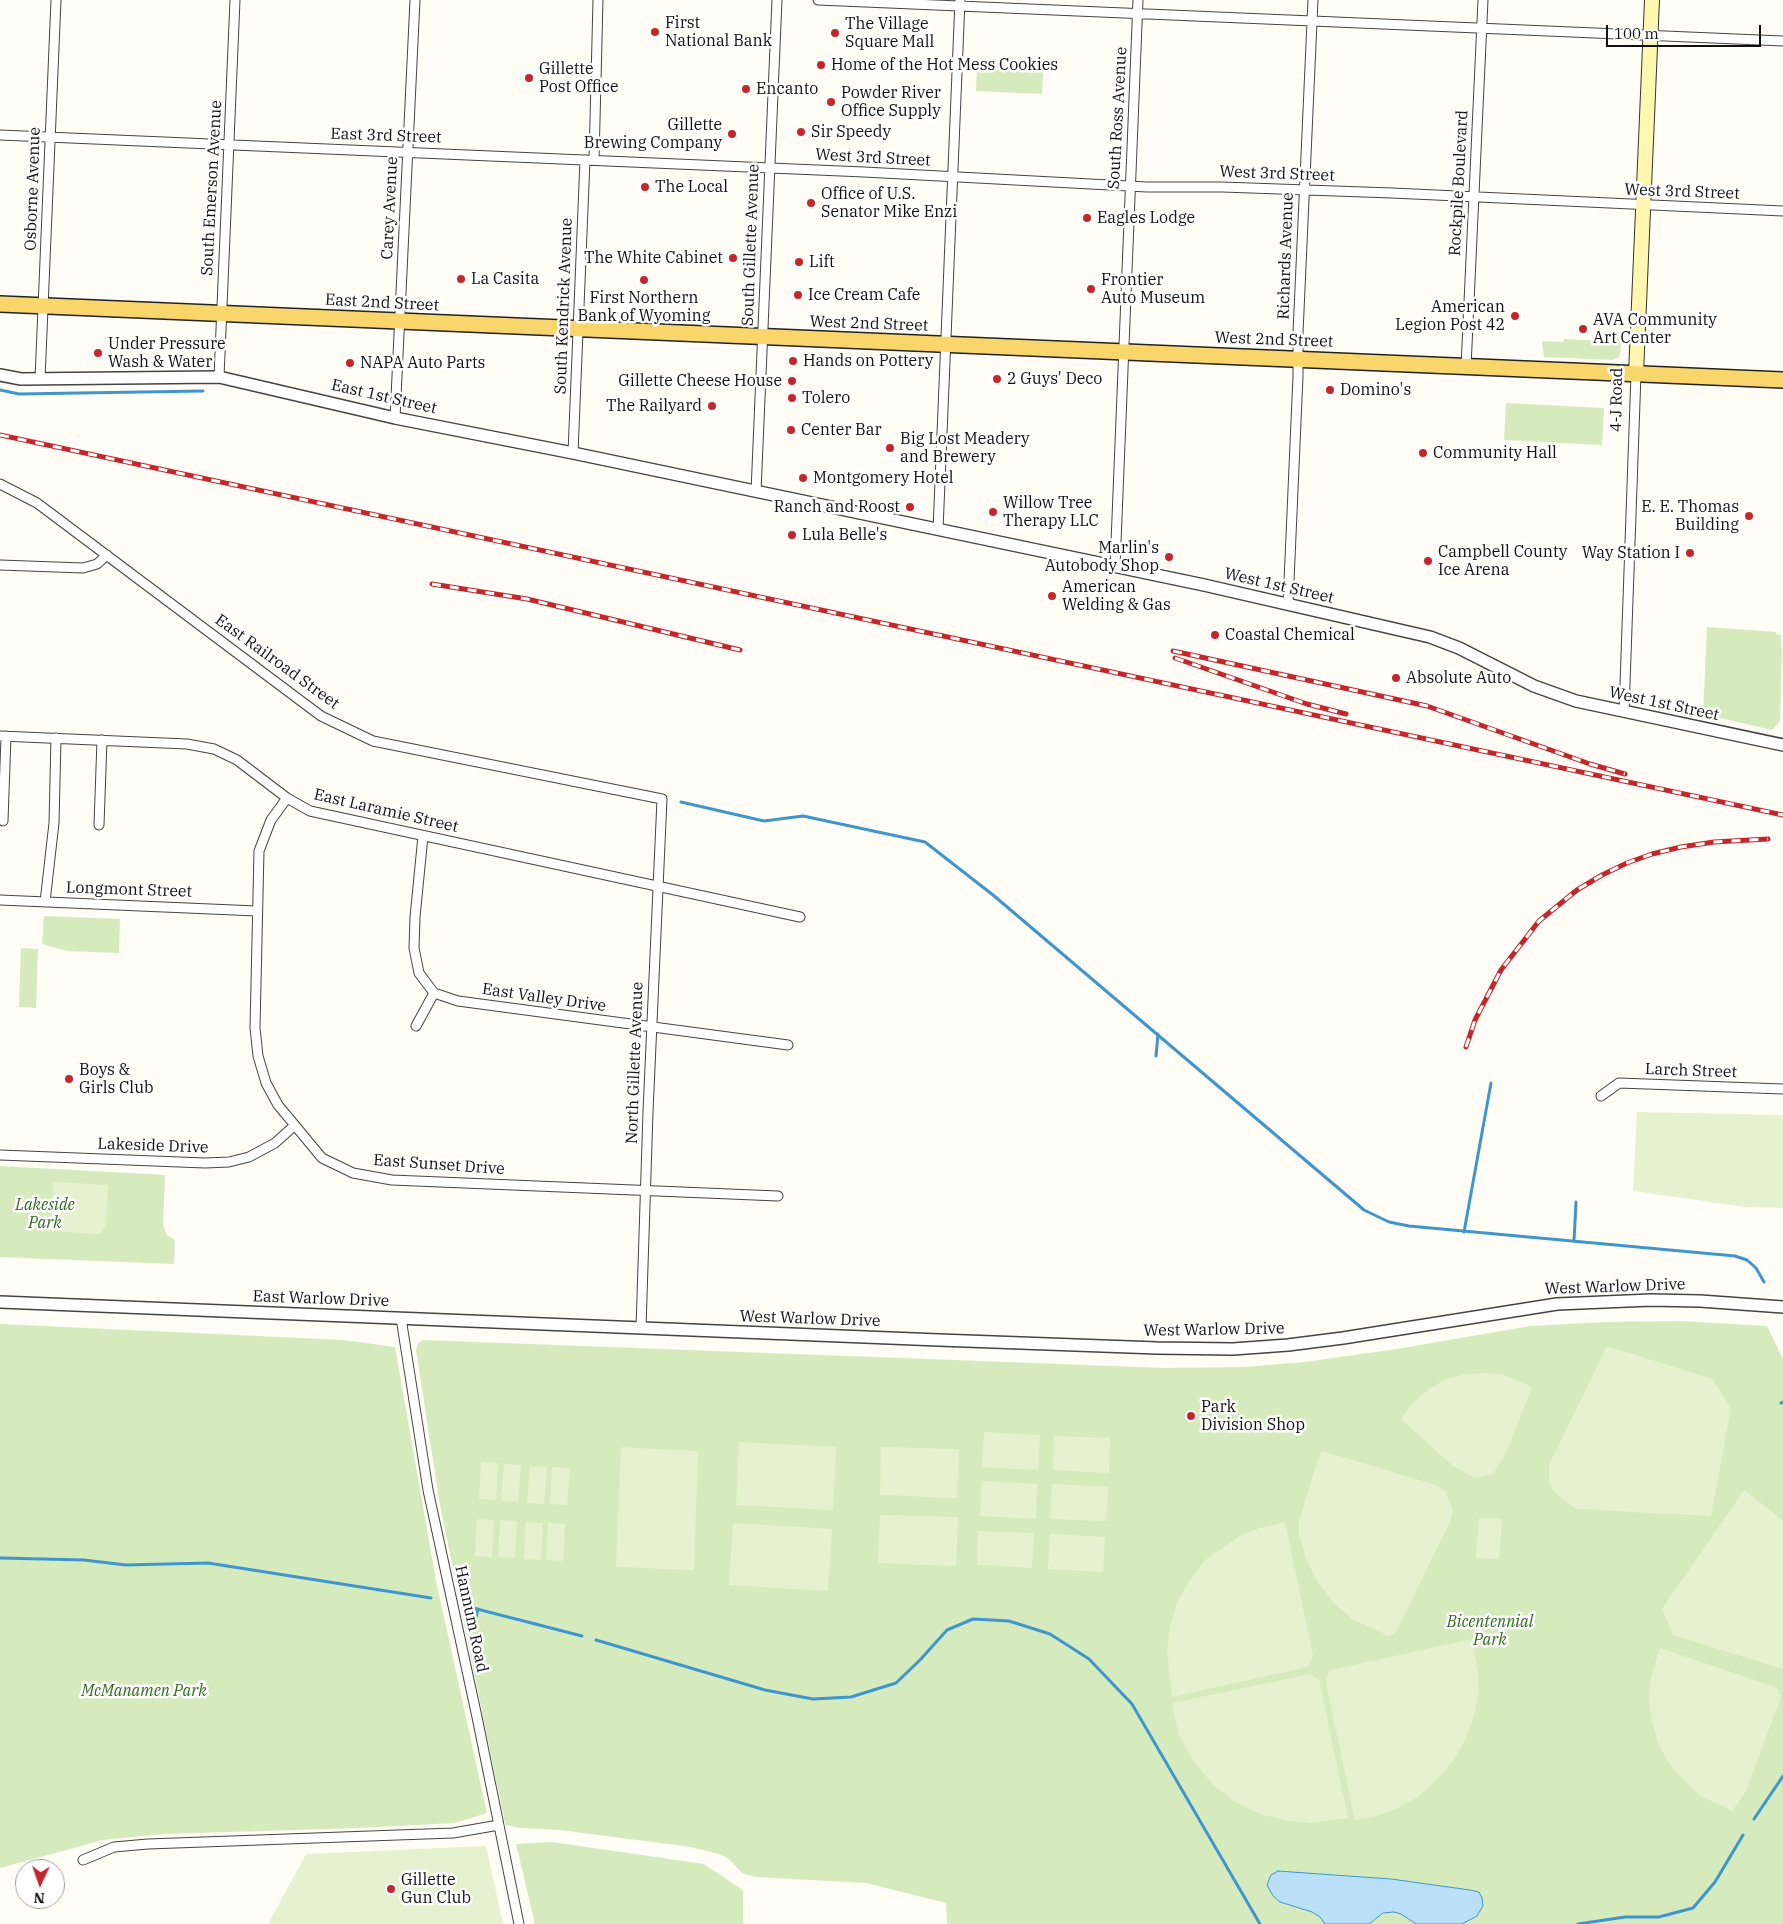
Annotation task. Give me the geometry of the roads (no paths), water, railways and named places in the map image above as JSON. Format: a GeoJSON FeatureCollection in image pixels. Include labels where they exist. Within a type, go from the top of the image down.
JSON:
{"type":"FeatureCollection","features":[{"type":"Feature","properties":{"kind":"main road","name":"4-J Road"},"geometry":{"type":"LineString","coordinates":[[1636,374],[1652,0]]}},
{"type":"Feature","properties":{"kind":"main road","name":"East 2nd Street"},"geometry":{"type":"LineString","coordinates":[[0,304],[763,337]]}},
{"type":"Feature","properties":{"kind":"main road","name":"West 2nd Street"},"geometry":{"type":"LineString","coordinates":[[763,337],[1124,353],[1298,358],[1783,380]]}},
{"type":"Feature","properties":{"kind":"street","name":"Osborne Avenue"},"geometry":{"type":"LineString","coordinates":[[40,379],[56,0]]}},
{"type":"Feature","properties":{"kind":"street","name":"South Emerson Avenue"},"geometry":{"type":"LineString","coordinates":[[219,377],[235,0]]}},
{"type":"Feature","properties":{"kind":"street","name":"Carey Avenue"},"geometry":{"type":"LineString","coordinates":[[395,418],[415,0]]}},
{"type":"Feature","properties":{"kind":"street","name":"South Kendrick Avenue"},"geometry":{"type":"LineString","coordinates":[[573,453],[598,0]]}},
{"type":"Feature","properties":{"kind":"street","name":"South Gillette Avenue"},"geometry":{"type":"LineString","coordinates":[[756,492],[777,0]]}},
{"type":"Feature","properties":{"kind":"street"},"geometry":{"type":"LineString","coordinates":[[818,0],[960,3],[1137,14],[1783,41]]}},
{"type":"Feature","properties":{"kind":"street","name":"South Ross Avenue"},"geometry":{"type":"LineString","coordinates":[[1115,567],[1138,0]]}},
{"type":"Feature","properties":{"kind":"street","name":"Richards Avenue"},"geometry":{"type":"LineString","coordinates":[[1288,604],[1313,0]]}},
{"type":"Feature","properties":{"kind":"street","name":"Rockpile Boulevard"},"geometry":{"type":"LineString","coordinates":[[1466,367],[1483,0]]}},
{"type":"Feature","properties":{"kind":"street"},"geometry":{"type":"LineString","coordinates":[[938,530],[960,3]]}},
{"type":"Feature","properties":{"kind":"street","name":"East 3rd Street"},"geometry":{"type":"LineString","coordinates":[[0,135],[770,168]]}},
{"type":"Feature","properties":{"kind":"street","name":"West 3rd Street"},"geometry":{"type":"LineString","coordinates":[[770,168],[1130,186],[1304,190],[1783,211]]}},
{"type":"Feature","properties":{"kind":"street","name":"4-J Road"},"geometry":{"type":"LineString","coordinates":[[1624,712],[1636,374]]}},
{"type":"Feature","properties":{"kind":"street","name":"East 1st Street"},"geometry":{"type":"LineString","coordinates":[[0,375],[21,379],[219,377],[395,418],[756,492]]}},
{"type":"Feature","properties":{"kind":"street","name":"East Railroad Street"},"geometry":{"type":"LineString","coordinates":[[0,484],[37,503],[321,716],[373,741],[662,799]]}},
{"type":"Feature","properties":{"kind":"street","name":"West 1st Street"},"geometry":{"type":"LineString","coordinates":[[756,492],[1288,604],[1430,637],[1459,648],[1556,695],[1624,712],[1783,745]]}},
{"type":"Feature","properties":{"kind":"street"},"geometry":{"type":"LineString","coordinates":[[0,565],[83,568],[97,564],[107,555]]}},
{"type":"Feature","properties":{"kind":"street"},"geometry":{"type":"LineString","coordinates":[[3,736],[3,821]]}},
{"type":"Feature","properties":{"kind":"street","name":"East Laramie Street"},"geometry":{"type":"LineString","coordinates":[[3,736],[187,744],[214,749],[237,760],[288,798],[310,810],[800,917]]}},
{"type":"Feature","properties":{"kind":"street"},"geometry":{"type":"LineString","coordinates":[[45,902],[54,823],[56,738]]}},
{"type":"Feature","properties":{"kind":"street"},"geometry":{"type":"LineString","coordinates":[[99,825],[102,740]]}},
{"type":"Feature","properties":{"kind":"street","name":"East Sunset Drive"},"geometry":{"type":"LineString","coordinates":[[288,798],[271,820],[258,851],[255,1028],[258,1056],[270,1090],[278,1105],[294,1126],[322,1158],[354,1173],[392,1180],[778,1196]]}},
{"type":"Feature","properties":{"kind":"street","name":"North Gillette Avenue"},"geometry":{"type":"LineString","coordinates":[[641,1328],[651,1028],[662,799]]}},
{"type":"Feature","properties":{"kind":"street"},"geometry":{"type":"LineString","coordinates":[[416,1026],[434,993],[419,974],[414,948],[415,916],[423,836]]}},
{"type":"Feature","properties":{"kind":"street","name":"Longmont Street"},"geometry":{"type":"LineString","coordinates":[[0,900],[257,910]]}},
{"type":"Feature","properties":{"kind":"street","name":"East Valley Drive"},"geometry":{"type":"LineString","coordinates":[[434,993],[458,1001],[788,1045]]}},
{"type":"Feature","properties":{"kind":"street","name":"Larch Street"},"geometry":{"type":"LineString","coordinates":[[1601,1096],[1619,1083],[1783,1090]]}},
{"type":"Feature","properties":{"kind":"street","name":"Lakeside Drive"},"geometry":{"type":"LineString","coordinates":[[0,1155],[196,1163],[229,1162],[249,1157],[275,1143],[294,1126]]}},
{"type":"Feature","properties":{"kind":"street","name":"West Warlow Drive"},"geometry":{"type":"LineString","coordinates":[[641,1328],[1157,1348],[1233,1349],[1343,1338],[1520,1308],[1557,1304],[1661,1300],[1783,1307]]}},
{"type":"Feature","properties":{"kind":"street","name":"East Warlow Drive"},"geometry":{"type":"LineString","coordinates":[[0,1302],[641,1328]]}},
{"type":"Feature","properties":{"kind":"street","name":"Hannum Road"},"geometry":{"type":"LineString","coordinates":[[401,1318],[428,1490],[518,1924]]}},
{"type":"Feature","properties":{"kind":"street"},"geometry":{"type":"LineString","coordinates":[[83,1860],[114,1848],[148,1844],[453,1834],[498,1825]]}},
{"type":"Feature","properties":{"kind":"water"},"geometry":{"type":"Polygon","coordinates":[[[1278,1871],[1391,1879],[1470,1890],[1479,1892],[1483,1906],[1477,1916],[1462,1924],[1416,1924],[1401,1914],[1394,1912],[1383,1913],[1369,1924],[1325,1924],[1320,1917],[1312,1912],[1280,1902],[1273,1896],[1267,1885],[1271,1875],[1278,1871]]]}},
{"type":"Feature","properties":{"kind":"waterway"},"geometry":{"type":"LineString","coordinates":[[0,390],[19,394],[203,391]]}},
{"type":"Feature","properties":{"kind":"waterway"},"geometry":{"type":"LineString","coordinates":[[681,802],[764,821],[803,816],[925,842],[993,895],[1364,1210],[1389,1222],[1409,1226],[1735,1256],[1747,1260],[1756,1268],[1764,1282]]}},
{"type":"Feature","properties":{"kind":"waterway"},"geometry":{"type":"LineString","coordinates":[[1156,1056],[1158,1034]]}},
{"type":"Feature","properties":{"kind":"waterway"},"geometry":{"type":"LineString","coordinates":[[1464,1232],[1491,1083]]}},
{"type":"Feature","properties":{"kind":"waterway"},"geometry":{"type":"LineString","coordinates":[[1574,1241],[1576,1202]]}},
{"type":"Feature","properties":{"kind":"waterway"},"geometry":{"type":"LineString","coordinates":[[0,1558],[84,1560],[126,1565],[208,1563],[431,1598]]}},
{"type":"Feature","properties":{"kind":"waterway"},"geometry":{"type":"LineString","coordinates":[[473,1608],[582,1636]]}},
{"type":"Feature","properties":{"kind":"waterway"},"geometry":{"type":"LineString","coordinates":[[474,1626],[478,1609]]}},
{"type":"Feature","properties":{"kind":"waterway"},"geometry":{"type":"LineString","coordinates":[[596,1640],[765,1690],[813,1699],[851,1697],[896,1683],[947,1630],[973,1619],[1009,1621],[1050,1634],[1089,1659],[1132,1704],[1260,1924]]}},
{"type":"Feature","properties":{"kind":"waterway"},"geometry":{"type":"LineString","coordinates":[[1754,1819],[1783,1776]]}},
{"type":"Feature","properties":{"kind":"waterway"},"geometry":{"type":"LineString","coordinates":[[1578,1924],[1625,1917],[1659,1917],[1693,1908],[1715,1882],[1743,1835]]}},
{"type":"Feature","properties":{"kind":"railway"},"geometry":{"type":"LineString","coordinates":[[0,435],[1783,815]]}},
{"type":"Feature","properties":{"kind":"railway"},"geometry":{"type":"LineString","coordinates":[[432,584],[527,599],[740,650]]}},
{"type":"Feature","properties":{"kind":"railway"},"geometry":{"type":"LineString","coordinates":[[1173,651],[1427,706],[1590,764],[1625,774]]}},
{"type":"Feature","properties":{"kind":"railway"},"geometry":{"type":"LineString","coordinates":[[1175,658],[1307,704],[1346,714]]}},
{"type":"Feature","properties":{"kind":"railway"},"geometry":{"type":"LineString","coordinates":[[1466,1047],[1475,1020],[1501,970],[1539,921],[1577,890],[1602,875],[1652,854],[1714,842],[1768,839]]}},
{"type":"Feature","properties":{"kind":"place","name":"First National Bank"},"geometry":{"type":"Point","coordinates":[655,32]}},
{"type":"Feature","properties":{"kind":"place","name":"The Village Square Mall"},"geometry":{"type":"Point","coordinates":[835,33]}},
{"type":"Feature","properties":{"kind":"place","name":"Home of the Hot Mess Cookies"},"geometry":{"type":"Point","coordinates":[821,65]}},
{"type":"Feature","properties":{"kind":"place","name":"Gillette Post Office"},"geometry":{"type":"Point","coordinates":[529,78]}},
{"type":"Feature","properties":{"kind":"place","name":"Encanto"},"geometry":{"type":"Point","coordinates":[746,89]}},
{"type":"Feature","properties":{"kind":"place","name":"Powder River Office Supply"},"geometry":{"type":"Point","coordinates":[831,102]}},
{"type":"Feature","properties":{"kind":"place","name":"Sir Speedy"},"geometry":{"type":"Point","coordinates":[801,132]}},
{"type":"Feature","properties":{"kind":"place","name":"Gillette Brewing Company"},"geometry":{"type":"Point","coordinates":[732,134]}},
{"type":"Feature","properties":{"kind":"place","name":"The Local"},"geometry":{"type":"Point","coordinates":[645,187]}},
{"type":"Feature","properties":{"kind":"place","name":"Office of U.S. Senator Mike Enzi"},"geometry":{"type":"Point","coordinates":[811,203]}},
{"type":"Feature","properties":{"kind":"place","name":"Eagles Lodge"},"geometry":{"type":"Point","coordinates":[1087,218]}},
{"type":"Feature","properties":{"kind":"place","name":"The White Cabinet"},"geometry":{"type":"Point","coordinates":[733,258]}},
{"type":"Feature","properties":{"kind":"place","name":"Lift"},"geometry":{"type":"Point","coordinates":[799,262]}},
{"type":"Feature","properties":{"kind":"place","name":"La Casita"},"geometry":{"type":"Point","coordinates":[461,279]}},
{"type":"Feature","properties":{"kind":"place","name":"First Northern Bank of Wyoming"},"geometry":{"type":"Point","coordinates":[644,280]}},
{"type":"Feature","properties":{"kind":"place","name":"Frontier Auto Museum"},"geometry":{"type":"Point","coordinates":[1091,289]}},
{"type":"Feature","properties":{"kind":"place","name":"Ice Cream Cafe"},"geometry":{"type":"Point","coordinates":[798,295]}},
{"type":"Feature","properties":{"kind":"place","name":"American Legion Post 42"},"geometry":{"type":"Point","coordinates":[1515,316]}},
{"type":"Feature","properties":{"kind":"place","name":"AVA Community Art Center"},"geometry":{"type":"Point","coordinates":[1583,329]}},
{"type":"Feature","properties":{"kind":"place","name":"Under Pressure Wash & Water"},"geometry":{"type":"Point","coordinates":[98,353]}},
{"type":"Feature","properties":{"kind":"place","name":"Hands on Pottery"},"geometry":{"type":"Point","coordinates":[793,361]}},
{"type":"Feature","properties":{"kind":"place","name":"NAPA Auto Parts"},"geometry":{"type":"Point","coordinates":[350,363]}},
{"type":"Feature","properties":{"kind":"place","name":"2 Guys' Deco"},"geometry":{"type":"Point","coordinates":[997,379]}},
{"type":"Feature","properties":{"kind":"place","name":"Gillette Cheese House"},"geometry":{"type":"Point","coordinates":[792,381]}},
{"type":"Feature","properties":{"kind":"place","name":"Domino's"},"geometry":{"type":"Point","coordinates":[1330,390]}},
{"type":"Feature","properties":{"kind":"place","name":"Tolero"},"geometry":{"type":"Point","coordinates":[792,398]}},
{"type":"Feature","properties":{"kind":"place","name":"The Railyard"},"geometry":{"type":"Point","coordinates":[712,406]}},
{"type":"Feature","properties":{"kind":"place","name":"Center Bar"},"geometry":{"type":"Point","coordinates":[791,430]}},
{"type":"Feature","properties":{"kind":"place","name":"Big Lost Meadery and Brewery"},"geometry":{"type":"Point","coordinates":[890,448]}},
{"type":"Feature","properties":{"kind":"place","name":"Community Hall"},"geometry":{"type":"Point","coordinates":[1423,453]}},
{"type":"Feature","properties":{"kind":"place","name":"Montgomery Hotel"},"geometry":{"type":"Point","coordinates":[803,478]}},
{"type":"Feature","properties":{"kind":"place","name":"Ranch and Roost"},"geometry":{"type":"Point","coordinates":[910,507]}},
{"type":"Feature","properties":{"kind":"place","name":"Willow Tree Therapy LLC"},"geometry":{"type":"Point","coordinates":[993,512]}},
{"type":"Feature","properties":{"kind":"place","name":"E. E. Thomas Building"},"geometry":{"type":"Point","coordinates":[1749,516]}},
{"type":"Feature","properties":{"kind":"place","name":"Lula Belle's"},"geometry":{"type":"Point","coordinates":[792,535]}},
{"type":"Feature","properties":{"kind":"place","name":"Way Station I"},"geometry":{"type":"Point","coordinates":[1690,553]}},
{"type":"Feature","properties":{"kind":"place","name":"Marlin's Autobody Shop"},"geometry":{"type":"Point","coordinates":[1169,557]}},
{"type":"Feature","properties":{"kind":"place","name":"Campbell County Ice Arena"},"geometry":{"type":"Point","coordinates":[1428,561]}},
{"type":"Feature","properties":{"kind":"place","name":"American Welding & Gas"},"geometry":{"type":"Point","coordinates":[1052,596]}},
{"type":"Feature","properties":{"kind":"place","name":"Coastal Chemical"},"geometry":{"type":"Point","coordinates":[1215,635]}},
{"type":"Feature","properties":{"kind":"place","name":"Absolute Auto"},"geometry":{"type":"Point","coordinates":[1396,678]}},
{"type":"Feature","properties":{"kind":"place","name":"Boys & Girls Club"},"geometry":{"type":"Point","coordinates":[69,1079]}},
{"type":"Feature","properties":{"kind":"place","name":"Park Division Shop"},"geometry":{"type":"Point","coordinates":[1191,1416]}},
{"type":"Feature","properties":{"kind":"place","name":"Gillette Gun Club"},"geometry":{"type":"Point","coordinates":[391,1889]}},
{"type":"Feature","properties":{"kind":"park label","name":"Lakeside Park"},"geometry":{"type":"Point","coordinates":[45,1214]}},
{"type":"Feature","properties":{"kind":"park label","name":"Bicentennial Park"},"geometry":{"type":"Point","coordinates":[1490,1631]}},
{"type":"Feature","properties":{"kind":"park label","name":"McManamen Park"},"geometry":{"type":"Point","coordinates":[144,1691]}}]}
